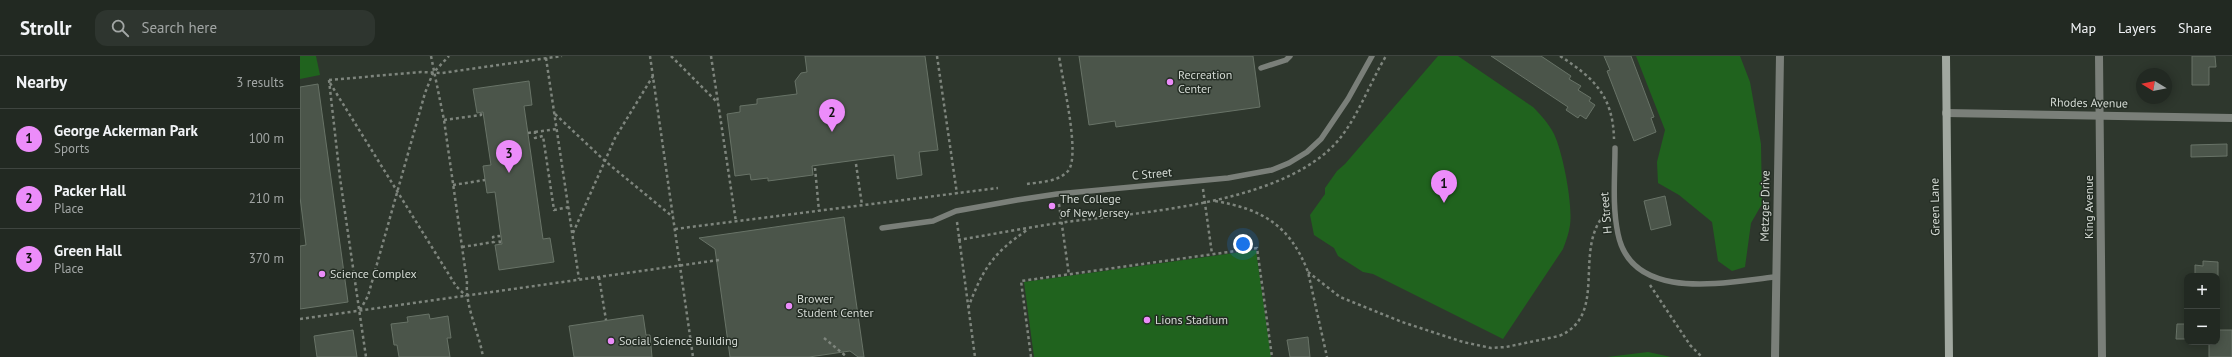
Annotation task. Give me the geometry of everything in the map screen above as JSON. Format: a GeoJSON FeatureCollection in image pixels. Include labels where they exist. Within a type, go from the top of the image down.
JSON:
{"type":"FeatureCollection","features":[{"type":"Feature","properties":{"kind":"street","name":"Metzger Drive"},"geometry":{"type":"LineString","coordinates":[[1775,357],[1775,277],[1780,56]]}},
{"type":"Feature","properties":{"kind":"street","name":"Green Lane"},"geometry":{"type":"LineString","coordinates":[[1946,56],[1949,357]]}},
{"type":"Feature","properties":{"kind":"street","name":"King Avenue"},"geometry":{"type":"LineString","coordinates":[[2099,56],[2102,357]]}},
{"type":"Feature","properties":{"kind":"street","name":"Rhodes Avenue"},"geometry":{"type":"LineString","coordinates":[[1946,113],[2232,118]]}},
{"type":"Feature","properties":{"kind":"lane"},"geometry":{"type":"LineString","coordinates":[[1261,68],[1286,60],[1290,56]]}},
{"type":"Feature","properties":{"kind":"lane","name":"C Street"},"geometry":{"type":"LineString","coordinates":[[882,228],[933,221],[956,211],[1017,200],[1254,175],[1272,170],[1289,163],[1307,152],[1320,139],[1333,122],[1372,56]]}},
{"type":"Feature","properties":{"kind":"lane","name":"H Street"},"geometry":{"type":"LineString","coordinates":[[1614,148],[1615,203],[1618,235],[1624,249],[1644,272],[1669,282],[1695,285],[1775,277]]}},
{"type":"Feature","properties":{"kind":"path"},"geometry":{"type":"LineString","coordinates":[[431,56],[433,73],[438,86],[444,120],[467,282],[466,296],[481,341],[483,357]]}},
{"type":"Feature","properties":{"kind":"path"},"geometry":{"type":"LineString","coordinates":[[359,311],[368,296],[396,191],[425,93],[433,73],[449,56]]}},
{"type":"Feature","properties":{"kind":"path"},"geometry":{"type":"LineString","coordinates":[[329,80],[421,72],[433,73],[562,56]]}},
{"type":"Feature","properties":{"kind":"path"},"geometry":{"type":"LineString","coordinates":[[650,56],[692,357]]}},
{"type":"Feature","properties":{"kind":"path"},"geometry":{"type":"LineString","coordinates":[[671,56],[718,103]]}},
{"type":"Feature","properties":{"kind":"path"},"geometry":{"type":"LineString","coordinates":[[711,56],[736,222]]}},
{"type":"Feature","properties":{"kind":"path"},"geometry":{"type":"LineString","coordinates":[[936,56],[957,194]]}},
{"type":"Feature","properties":{"kind":"path"},"geometry":{"type":"LineString","coordinates":[[1027,184],[1056,180],[1068,171],[1073,162],[1072,135],[1059,56]]}},
{"type":"Feature","properties":{"kind":"path"},"geometry":{"type":"LineString","coordinates":[[1560,56],[1592,79],[1605,97],[1612,120],[1614,148]]}},
{"type":"Feature","properties":{"kind":"path"},"geometry":{"type":"LineString","coordinates":[[546,58],[579,279]]}},
{"type":"Feature","properties":{"kind":"path"},"geometry":{"type":"LineString","coordinates":[[572,233],[615,138],[653,76]]}},
{"type":"Feature","properties":{"kind":"path"},"geometry":{"type":"LineString","coordinates":[[329,80],[396,191],[456,286],[466,296]]}},
{"type":"Feature","properties":{"kind":"path"},"geometry":{"type":"LineString","coordinates":[[329,80],[340,178],[366,357]]}},
{"type":"Feature","properties":{"kind":"path"},"geometry":{"type":"LineString","coordinates":[[444,120],[481,114],[481,112]]}},
{"type":"Feature","properties":{"kind":"path"},"geometry":{"type":"LineString","coordinates":[[555,114],[605,161],[673,218]]}},
{"type":"Feature","properties":{"kind":"path"},"geometry":{"type":"LineString","coordinates":[[528,133],[557,129]]}},
{"type":"Feature","properties":{"kind":"path"},"geometry":{"type":"LineString","coordinates":[[535,132],[535,138],[543,136],[554,210],[568,208]]}},
{"type":"Feature","properties":{"kind":"path"},"geometry":{"type":"LineString","coordinates":[[856,164],[862,205]]}},
{"type":"Feature","properties":{"kind":"path"},"geometry":{"type":"LineString","coordinates":[[815,168],[819,211]]}},
{"type":"Feature","properties":{"kind":"path"},"geometry":{"type":"LineString","coordinates":[[453,185],[485,180]]}},
{"type":"Feature","properties":{"kind":"path"},"geometry":{"type":"LineString","coordinates":[[1203,181],[1212,254]]}},
{"type":"Feature","properties":{"kind":"path"},"geometry":{"type":"LineString","coordinates":[[675,230],[998,188]]}},
{"type":"Feature","properties":{"kind":"path"},"geometry":{"type":"LineString","coordinates":[[1214,200],[1241,206],[1258,212],[1270,220],[1289,239],[1308,272],[1327,357]]}},
{"type":"Feature","properties":{"kind":"path"},"geometry":{"type":"LineString","coordinates":[[1308,272],[1340,297],[1402,322],[1463,342],[1491,348],[1506,347],[1559,336],[1574,328],[1583,316],[1591,240],[1595,228],[1603,215],[1615,203]]}},
{"type":"Feature","properties":{"kind":"path"},"geometry":{"type":"LineString","coordinates":[[1059,204],[1069,275]]}},
{"type":"Feature","properties":{"kind":"path"},"geometry":{"type":"LineString","coordinates":[[957,222],[975,357]]}},
{"type":"Feature","properties":{"kind":"path"},"geometry":{"type":"LineString","coordinates":[[968,310],[987,265],[999,251],[1029,228]]}},
{"type":"Feature","properties":{"kind":"path"},"geometry":{"type":"LineString","coordinates":[[462,247],[494,242],[493,237],[499,236],[500,244]]}},
{"type":"Feature","properties":{"kind":"path"},"geometry":{"type":"LineString","coordinates":[[1031,357],[1021,281],[1257,248],[1272,357]]}},
{"type":"Feature","properties":{"kind":"path"},"geometry":{"type":"LineString","coordinates":[[300,319],[719,260]]}},
{"type":"Feature","properties":{"kind":"path"},"geometry":{"type":"LineString","coordinates":[[1644,272],[1690,345],[1702,357]]}},
{"type":"Feature","properties":{"kind":"path"},"geometry":{"type":"LineString","coordinates":[[599,276],[606,320]]}},
{"type":"Feature","properties":{"kind":"path"},"geometry":{"type":"LineString","coordinates":[[824,338],[847,357]]}},
{"type":"Feature","properties":{"kind":"path"},"geometry":{"type":"LineString","coordinates":[[840,357],[842,353]]}},
{"type":"Feature","properties":{"kind":"green space"},"geometry":{"type":"Polygon","coordinates":[[[300,56],[316,56],[320,75],[300,79],[300,56]]]}},
{"type":"Feature","properties":{"kind":"green space"},"geometry":{"type":"Polygon","coordinates":[[[1438,56],[1458,56],[1533,107],[1545,120],[1554,134],[1564,166],[1569,192],[1571,216],[1570,228],[1563,249],[1503,339],[1373,274],[1363,272],[1338,256],[1334,248],[1314,235],[1310,215],[1325,194],[1325,188],[1337,171],[1345,164],[1438,56]]]}},
{"type":"Feature","properties":{"kind":"green space"},"geometry":{"type":"Polygon","coordinates":[[[1636,56],[1740,56],[1750,82],[1761,144],[1762,204],[1751,223],[1745,267],[1732,271],[1718,261],[1712,222],[1679,195],[1658,183],[1657,162],[1665,130],[1636,56]]]}},
{"type":"Feature","properties":{"kind":"green space","name":"Lions Stadium"},"geometry":{"type":"Polygon","coordinates":[[[1256,250],[1271,357],[1034,357],[1024,282],[1256,250]]]}},
{"type":"Feature","properties":{"kind":"green space"},"geometry":{"type":"Polygon","coordinates":[[[1648,352],[1671,357],[1607,357],[1648,352]]]}},
{"type":"Feature","properties":{"kind":"building"},"geometry":{"type":"Polygon","coordinates":[[[805,56],[925,56],[938,150],[919,152],[922,175],[897,179],[894,155],[812,166],[813,175],[768,181],[768,178],[751,180],[750,174],[735,176],[727,114],[740,112],[740,106],[757,104],[757,99],[797,94],[795,81],[801,73],[807,72],[805,56]]]}},
{"type":"Feature","properties":{"kind":"building","name":"Recreation Center"},"geometry":{"type":"Polygon","coordinates":[[[1079,56],[1253,56],[1260,107],[1116,127],[1115,121],[1089,125],[1079,56]]]}},
{"type":"Feature","properties":{"kind":"building"},"geometry":{"type":"Polygon","coordinates":[[[1491,56],[1541,56],[1571,76],[1569,79],[1581,86],[1578,90],[1591,98],[1589,101],[1595,105],[1586,119],[1580,115],[1578,118],[1566,110],[1568,107],[1491,56]]]}},
{"type":"Feature","properties":{"kind":"building"},"geometry":{"type":"Polygon","coordinates":[[[1604,56],[1631,56],[1654,117],[1651,118],[1656,132],[1634,141],[1607,71],[1610,70],[1604,56]]]}},
{"type":"Feature","properties":{"kind":"building"},"geometry":{"type":"Polygon","coordinates":[[[2192,56],[2215,56],[2216,67],[2209,67],[2209,85],[2192,85],[2192,56]]]}},
{"type":"Feature","properties":{"kind":"building"},"geometry":{"type":"Polygon","coordinates":[[[529,81],[532,105],[524,106],[543,239],[550,238],[554,262],[499,270],[495,245],[502,244],[495,192],[487,193],[483,166],[491,165],[483,112],[477,113],[473,89],[529,81]]]}},
{"type":"Feature","properties":{"kind":"building"},"geometry":{"type":"Polygon","coordinates":[[[318,84],[348,302],[300,309],[300,246],[306,245],[300,197],[300,87],[318,84]]]}},
{"type":"Feature","properties":{"kind":"building"},"geometry":{"type":"Polygon","coordinates":[[[2227,144],[2227,156],[2191,157],[2191,145],[2227,144]]]}},
{"type":"Feature","properties":{"kind":"building"},"geometry":{"type":"Polygon","coordinates":[[[1665,196],[1671,225],[1651,230],[1644,201],[1665,196]]]}},
{"type":"Feature","properties":{"kind":"building","name":"Brower Student Center"},"geometry":{"type":"Polygon","coordinates":[[[844,217],[864,357],[858,357],[850,351],[809,357],[730,357],[715,249],[699,238],[844,217]]]}},
{"type":"Feature","properties":{"kind":"building"},"geometry":{"type":"Polygon","coordinates":[[[2203,261],[2218,262],[2218,273],[2195,273],[2195,265],[2203,266],[2203,261]]]}},
{"type":"Feature","properties":{"kind":"building"},"geometry":{"type":"Polygon","coordinates":[[[429,314],[430,319],[448,316],[451,338],[447,338],[450,357],[399,357],[397,345],[394,345],[391,324],[408,322],[407,317],[429,314]]]}},
{"type":"Feature","properties":{"kind":"building","name":"Social Science Building"},"geometry":{"type":"Polygon","coordinates":[[[643,315],[646,335],[650,335],[652,357],[574,357],[569,326],[643,315]]]}},
{"type":"Feature","properties":{"kind":"building"},"geometry":{"type":"Polygon","coordinates":[[[2177,324],[2184,324],[2184,339],[2176,339],[2177,324]]]}},
{"type":"Feature","properties":{"kind":"building"},"geometry":{"type":"Polygon","coordinates":[[[353,330],[357,357],[317,357],[314,336],[353,330]]]}},
{"type":"Feature","properties":{"kind":"building"},"geometry":{"type":"Polygon","coordinates":[[[2220,330],[2232,330],[2232,357],[2209,357],[2209,345],[2220,345],[2220,330]]]}},
{"type":"Feature","properties":{"kind":"building"},"geometry":{"type":"Polygon","coordinates":[[[1308,337],[1310,357],[1290,357],[1287,340],[1308,337]]]}},
{"type":"Feature","properties":{"kind":"place","name":"Recreation Center"},"geometry":{"type":"Point","coordinates":[1170,82]}},
{"type":"Feature","properties":{"kind":"place","name":"Packer Hall"},"geometry":{"type":"Point","coordinates":[832,132]}},
{"type":"Feature","properties":{"kind":"place","name":"Green Hall"},"geometry":{"type":"Point","coordinates":[509,173]}},
{"type":"Feature","properties":{"kind":"place","name":"George Ackerman Park"},"geometry":{"type":"Point","coordinates":[1444,203]}},
{"type":"Feature","properties":{"kind":"place","name":"The College of New Jersey"},"geometry":{"type":"Point","coordinates":[1052,206]}},
{"type":"Feature","properties":{"kind":"place","name":"Science Complex"},"geometry":{"type":"Point","coordinates":[322,274]}},
{"type":"Feature","properties":{"kind":"place","name":"Brower Student Center"},"geometry":{"type":"Point","coordinates":[789,306]}},
{"type":"Feature","properties":{"kind":"place","name":"Lions Stadium"},"geometry":{"type":"Point","coordinates":[1147,320]}},
{"type":"Feature","properties":{"kind":"place","name":"Social Science Building"},"geometry":{"type":"Point","coordinates":[611,341]}}]}
